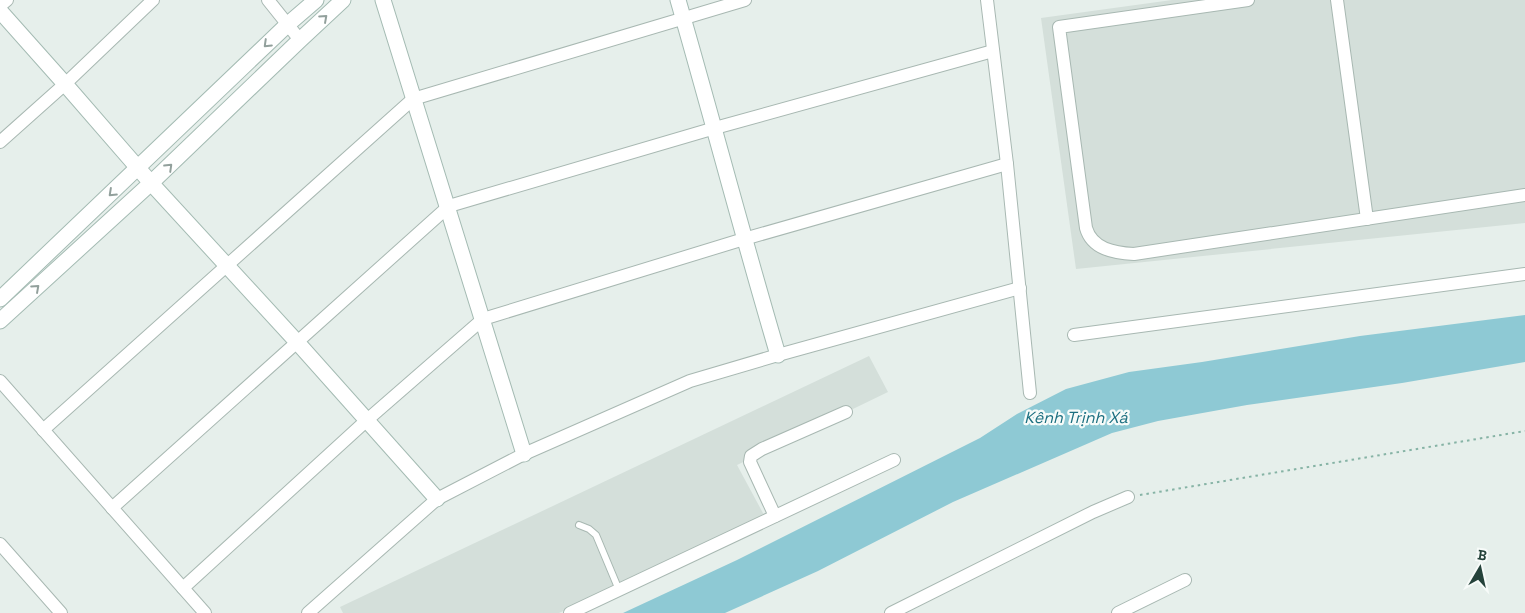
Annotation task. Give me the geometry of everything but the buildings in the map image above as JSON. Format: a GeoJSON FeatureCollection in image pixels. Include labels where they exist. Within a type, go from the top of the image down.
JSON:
{"type":"FeatureCollection","features":[{"type":"Feature","properties":{"kind":"street"},"geometry":{"type":"LineString","coordinates":[[0,6],[7,0]]}},
{"type":"Feature","properties":{"kind":"street"},"geometry":{"type":"LineString","coordinates":[[0,142],[66,84],[153,0]]}},
{"type":"Feature","properties":{"kind":"street"},"geometry":{"type":"LineString","coordinates":[[268,0],[300,40]]}},
{"type":"Feature","properties":{"kind":"street"},"geometry":{"type":"LineString","coordinates":[[0,299],[287,25],[316,0]]}},
{"type":"Feature","properties":{"kind":"street"},"geometry":{"type":"LineString","coordinates":[[0,321],[151,184],[343,0]]}},
{"type":"Feature","properties":{"kind":"street"},"geometry":{"type":"LineString","coordinates":[[383,0],[524,454]]}},
{"type":"Feature","properties":{"kind":"street"},"geometry":{"type":"LineString","coordinates":[[678,0],[778,355]]}},
{"type":"Feature","properties":{"kind":"street"},"geometry":{"type":"LineString","coordinates":[[43,430],[413,99],[745,0]]}},
{"type":"Feature","properties":{"kind":"street"},"geometry":{"type":"LineString","coordinates":[[987,0],[1007,164],[1030,393]]}},
{"type":"Feature","properties":{"kind":"street"},"geometry":{"type":"LineString","coordinates":[[1248,0],[1059,27],[1086,228],[1089,236],[1099,246],[1112,251],[1134,254],[1525,195]]}},
{"type":"Feature","properties":{"kind":"street"},"geometry":{"type":"LineString","coordinates":[[1337,0],[1367,219]]}},
{"type":"Feature","properties":{"kind":"street"},"geometry":{"type":"LineString","coordinates":[[0,12],[66,84],[151,184],[297,342],[437,499]]}},
{"type":"Feature","properties":{"kind":"street"},"geometry":{"type":"LineString","coordinates":[[112,508],[448,206],[715,128],[993,50]]}},
{"type":"Feature","properties":{"kind":"street"},"geometry":{"type":"LineString","coordinates":[[183,588],[367,420],[483,319],[744,239],[1007,164]]}},
{"type":"Feature","properties":{"kind":"street"},"geometry":{"type":"LineString","coordinates":[[1074,335],[1525,274]]}},
{"type":"Feature","properties":{"kind":"street"},"geometry":{"type":"LineString","coordinates":[[308,613],[437,499],[524,454],[690,381],[1020,288]]}},
{"type":"Feature","properties":{"kind":"street"},"geometry":{"type":"LineString","coordinates":[[0,381],[205,613]]}},
{"type":"Feature","properties":{"kind":"street"},"geometry":{"type":"LineString","coordinates":[[775,516],[750,462],[751,456],[762,449],[846,412]]}},
{"type":"Feature","properties":{"kind":"street"},"geometry":{"type":"LineString","coordinates":[[570,613],[894,460]]}},
{"type":"Feature","properties":{"kind":"street"},"geometry":{"type":"LineString","coordinates":[[891,613],[1093,512],[1128,498]]}},
{"type":"Feature","properties":{"kind":"street"},"geometry":{"type":"LineString","coordinates":[[0,544],[60,613]]}},
{"type":"Feature","properties":{"kind":"street"},"geometry":{"type":"LineString","coordinates":[[1118,613],[1185,580]]}},
{"type":"Feature","properties":{"kind":"lane"},"geometry":{"type":"LineString","coordinates":[[579,525],[589,529],[596,535],[619,590]]}},
{"type":"Feature","properties":{"kind":"path"},"geometry":{"type":"LineString","coordinates":[[1128,498],[1525,431]]}},
{"type":"Feature","properties":{"kind":"shaded area"},"geometry":{"type":"Polygon","coordinates":[[[1172,0],[1525,0],[1525,223],[1076,269],[1041,18],[1172,0]]]}},
{"type":"Feature","properties":{"kind":"shaded area"},"geometry":{"type":"Polygon","coordinates":[[[869,356],[888,392],[737,465],[764,515],[559,613],[343,613],[340,607],[869,356]]]}},
{"type":"Feature","properties":{"kind":"water","name":"Kênh Trịnh Xá"},"geometry":{"type":"Polygon","coordinates":[[[1525,315],[1525,362],[1402,383],[1247,405],[1158,421],[1112,433],[953,502],[818,571],[725,613],[623,613],[737,560],[980,438],[1017,414],[1066,389],[1129,372],[1360,336],[1525,315]]]}}]}
